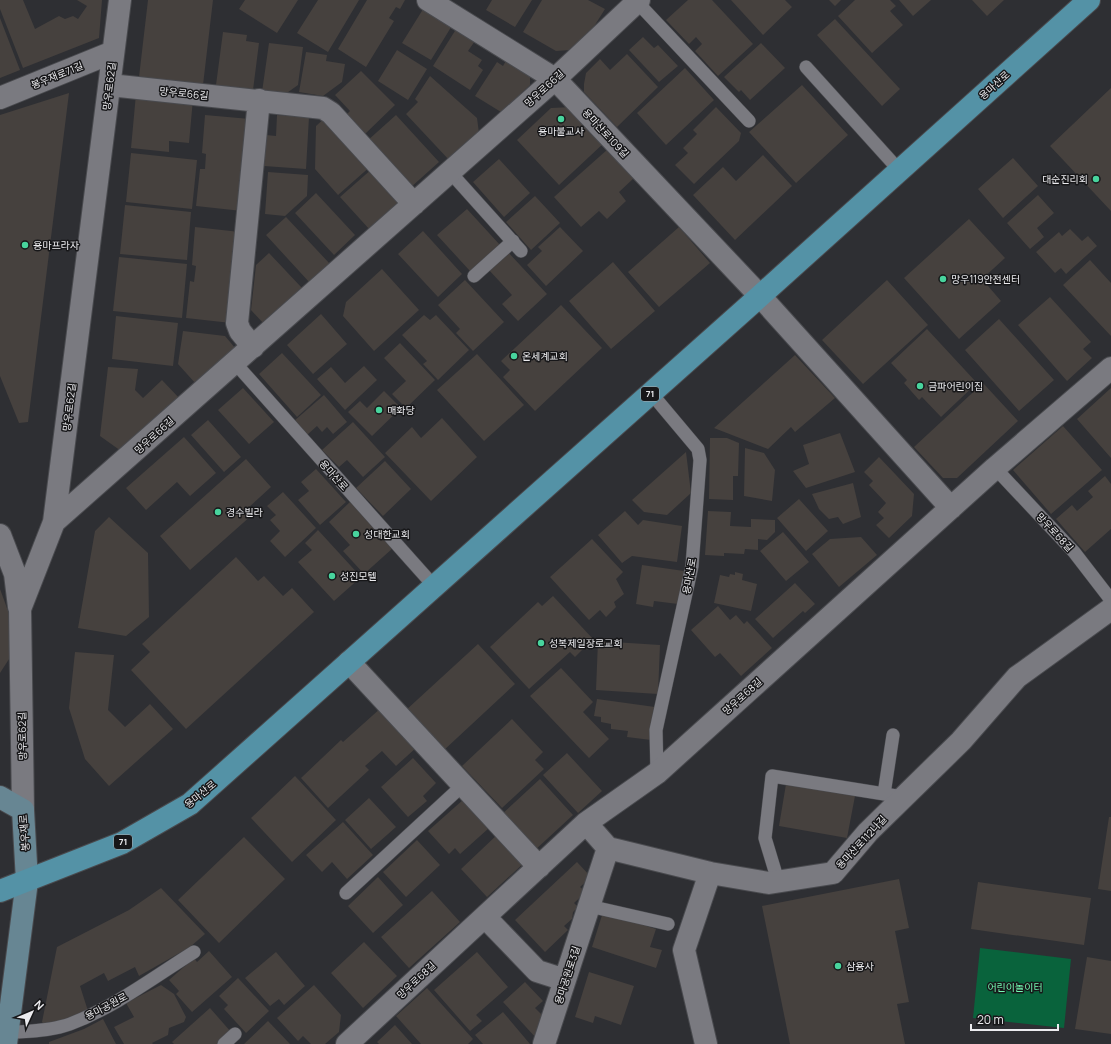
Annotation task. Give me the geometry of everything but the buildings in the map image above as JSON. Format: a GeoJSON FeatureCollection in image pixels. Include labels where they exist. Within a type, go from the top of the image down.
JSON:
{"type":"FeatureCollection","features":[{"type":"Feature","properties":{"kind":"main road","name":"용마산로"},"geometry":{"type":"LineString","coordinates":[[0,891],[122,843],[190,804],[760,296],[1088,0]]}},
{"type":"Feature","properties":{"kind":"street","name":"망우로62길"},"geometry":{"type":"LineString","coordinates":[[23,810],[20,609],[54,522],[120,0]]}},
{"type":"Feature","properties":{"kind":"street","name":"용마산로109길"},"geometry":{"type":"LineString","coordinates":[[428,0],[556,79],[760,296]]}},
{"type":"Feature","properties":{"kind":"street","name":"망우로66길"},"geometry":{"type":"LineString","coordinates":[[54,522],[556,79],[638,1]]}},
{"type":"Feature","properties":{"kind":"street","name":"봉우재로71길"},"geometry":{"type":"LineString","coordinates":[[0,98],[114,52]]}},
{"type":"Feature","properties":{"kind":"street","name":"망우로66길"},"geometry":{"type":"LineString","coordinates":[[110,85],[259,100],[319,107],[327,110],[414,204]]}},
{"type":"Feature","properties":{"kind":"street"},"geometry":{"type":"LineString","coordinates":[[253,347],[240,331],[238,323],[259,100]]}},
{"type":"Feature","properties":{"kind":"street"},"geometry":{"type":"LineString","coordinates":[[760,296],[951,508]]}},
{"type":"Feature","properties":{"kind":"street","name":"망우로68길"},"geometry":{"type":"LineString","coordinates":[[347,1044],[586,823],[657,773],[995,468],[1111,368]]}},
{"type":"Feature","properties":{"kind":"street"},"geometry":{"type":"LineString","coordinates":[[0,535],[15,574],[20,609]]}},
{"type":"Feature","properties":{"kind":"street","name":"용마산로112나길"},"geometry":{"type":"LineString","coordinates":[[710,873],[769,883],[833,873],[868,832],[894,796],[962,741],[1017,677],[1111,609]]}},
{"type":"Feature","properties":{"kind":"street"},"geometry":{"type":"LineString","coordinates":[[349,662],[539,867]]}},
{"type":"Feature","properties":{"kind":"street","name":"봉우재로"},"geometry":{"type":"LineString","coordinates":[[0,797],[23,810],[27,881]]}},
{"type":"Feature","properties":{"kind":"street"},"geometry":{"type":"LineString","coordinates":[[586,823],[608,848],[710,873],[684,950],[706,1044]]}},
{"type":"Feature","properties":{"kind":"street","name":"용마공원로3길"},"geometry":{"type":"LineString","coordinates":[[544,1044],[608,848]]}},
{"type":"Feature","properties":{"kind":"street","name":"용마공원로"},"geometry":{"type":"LineString","coordinates":[[7,1038],[27,881]]}},
{"type":"Feature","properties":{"kind":"street"},"geometry":{"type":"LineString","coordinates":[[485,917],[537,971],[565,980]]}},
{"type":"Feature","properties":{"kind":"lane","name":"망우로66길"},"geometry":{"type":"LineString","coordinates":[[638,1],[748,121]]}},
{"type":"Feature","properties":{"kind":"lane"},"geometry":{"type":"LineString","coordinates":[[806,67],[898,170]]}},
{"type":"Feature","properties":{"kind":"lane"},"geometry":{"type":"LineString","coordinates":[[450,172],[517,246],[474,276]]}},
{"type":"Feature","properties":{"kind":"lane","name":"용마산로"},"geometry":{"type":"LineString","coordinates":[[235,363],[434,586]]}},
{"type":"Feature","properties":{"kind":"lane","name":"용마산로"},"geometry":{"type":"LineString","coordinates":[[651,393],[698,449],[700,460],[692,566],[656,730],[657,773]]}},
{"type":"Feature","properties":{"kind":"lane","name":"망우로68길"},"geometry":{"type":"LineString","coordinates":[[995,468],[1074,552],[1111,600]]}},
{"type":"Feature","properties":{"kind":"lane"},"geometry":{"type":"LineString","coordinates":[[778,882],[765,838],[772,776],[894,796],[893,735]]}},
{"type":"Feature","properties":{"kind":"lane"},"geometry":{"type":"LineString","coordinates":[[346,893],[463,785]]}},
{"type":"Feature","properties":{"kind":"lane"},"geometry":{"type":"LineString","coordinates":[[589,906],[668,924]]}},
{"type":"Feature","properties":{"kind":"lane","name":"용마공원로"},"geometry":{"type":"LineString","coordinates":[[7,1038],[70,1024],[111,1004],[194,952]]}},
{"type":"Feature","properties":{"kind":"lane"},"geometry":{"type":"LineString","coordinates":[[224,1044],[235,1034]]}},
{"type":"Feature","properties":{"kind":"green space","name":"어린이놀이터"},"geometry":{"type":"Polygon","coordinates":[[[980,948],[1071,959],[1064,1028],[973,1018],[980,948]]]}},
{"type":"Feature","properties":{"kind":"place","name":"용마불교사"},"geometry":{"type":"Point","coordinates":[561,119]}},
{"type":"Feature","properties":{"kind":"place","name":"대순진리회"},"geometry":{"type":"Point","coordinates":[1096,179]}},
{"type":"Feature","properties":{"kind":"place","name":"용마프라자"},"geometry":{"type":"Point","coordinates":[25,245]}},
{"type":"Feature","properties":{"kind":"place","name":"망우119안전센터"},"geometry":{"type":"Point","coordinates":[943,279]}},
{"type":"Feature","properties":{"kind":"place","name":"온세계교회"},"geometry":{"type":"Point","coordinates":[514,356]}},
{"type":"Feature","properties":{"kind":"place","name":"금파어린이집"},"geometry":{"type":"Point","coordinates":[920,386]}},
{"type":"Feature","properties":{"kind":"place","name":"매화당"},"geometry":{"type":"Point","coordinates":[379,410]}},
{"type":"Feature","properties":{"kind":"place","name":"경수빌라"},"geometry":{"type":"Point","coordinates":[218,512]}},
{"type":"Feature","properties":{"kind":"place","name":"성대한교회"},"geometry":{"type":"Point","coordinates":[356,534]}},
{"type":"Feature","properties":{"kind":"place","name":"성진모텔"},"geometry":{"type":"Point","coordinates":[332,576]}},
{"type":"Feature","properties":{"kind":"place","name":"성복제일장로교회"},"geometry":{"type":"Point","coordinates":[541,643]}},
{"type":"Feature","properties":{"kind":"place","name":"삼용사"},"geometry":{"type":"Point","coordinates":[838,966]}}]}
